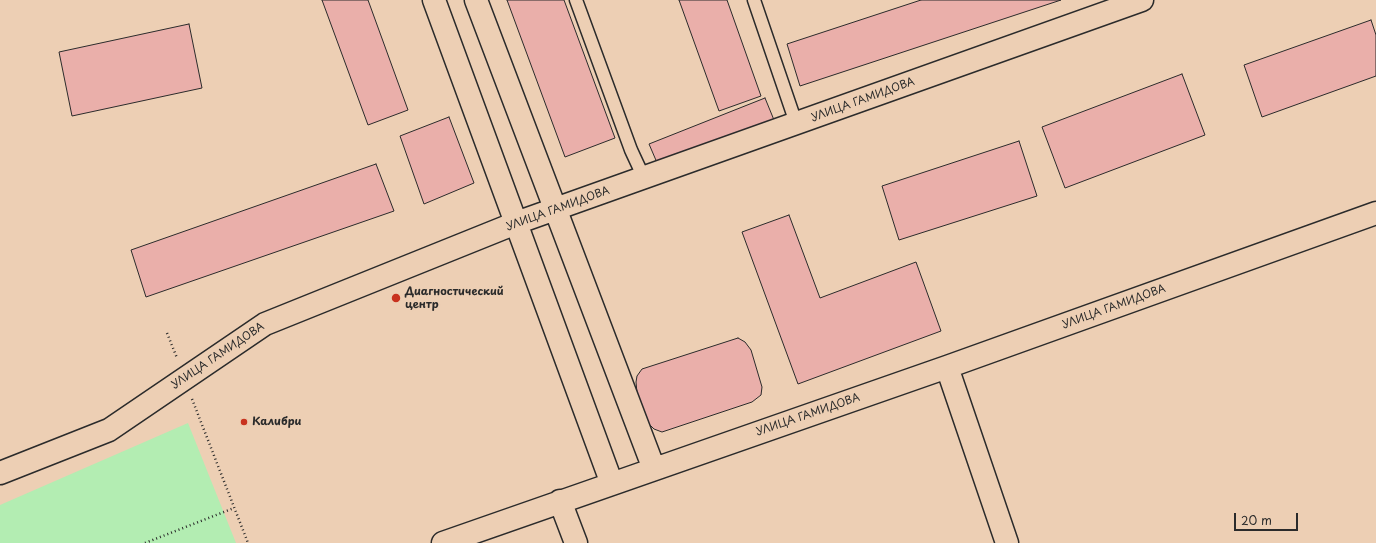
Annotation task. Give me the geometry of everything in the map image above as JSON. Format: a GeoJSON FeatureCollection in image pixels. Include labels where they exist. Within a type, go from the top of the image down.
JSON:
{"type":"FeatureCollection","features":[{"type":"Feature","properties":{"kind":"street"},"geometry":{"type":"LineString","coordinates":[[434,0],[612,484]]}},
{"type":"Feature","properties":{"kind":"street"},"geometry":{"type":"LineString","coordinates":[[476,0],[654,469]]}},
{"type":"Feature","properties":{"kind":"street","name":"УЛИЦА ГАМИДОВА"},"geometry":{"type":"LineString","coordinates":[[0,472],[109,430],[265,324],[516,223],[1142,0]]}},
{"type":"Feature","properties":{"kind":"street","name":"УЛИЦА ГАМИДОВА"},"geometry":{"type":"LineString","coordinates":[[444,543],[560,501],[946,367],[1376,213]]}},
{"type":"Feature","properties":{"kind":"street"},"geometry":{"type":"LineString","coordinates":[[946,367],[1007,543]]}},
{"type":"Feature","properties":{"kind":"street"},"geometry":{"type":"LineString","coordinates":[[560,501],[576,543]]}},
{"type":"Feature","properties":{"kind":"lane"},"geometry":{"type":"LineString","coordinates":[[576,0],[631,150],[644,178]]}},
{"type":"Feature","properties":{"kind":"lane"},"geometry":{"type":"LineString","coordinates":[[754,0],[796,123]]}},
{"type":"Feature","properties":{"kind":"path"},"geometry":{"type":"LineString","coordinates":[[167,333],[248,543]]}},
{"type":"Feature","properties":{"kind":"path"},"geometry":{"type":"LineString","coordinates":[[145,543],[234,508]]}},
{"type":"Feature","properties":{"kind":"green space"},"geometry":{"type":"Polygon","coordinates":[[[188,423],[236,543],[0,543],[0,505],[188,423]]]}},
{"type":"Feature","properties":{"kind":"building"},"geometry":{"type":"Polygon","coordinates":[[[322,0],[368,0],[408,110],[368,125],[322,0]]]}},
{"type":"Feature","properties":{"kind":"building"},"geometry":{"type":"Polygon","coordinates":[[[507,0],[564,0],[615,138],[565,157],[507,0]]]}},
{"type":"Feature","properties":{"kind":"building"},"geometry":{"type":"Polygon","coordinates":[[[679,0],[727,0],[761,96],[719,111],[679,0]]]}},
{"type":"Feature","properties":{"kind":"building"},"geometry":{"type":"Polygon","coordinates":[[[921,0],[1061,0],[800,86],[787,44],[921,0]]]}},
{"type":"Feature","properties":{"kind":"building"},"geometry":{"type":"Polygon","coordinates":[[[1371,20],[1376,35],[1376,76],[1262,117],[1244,65],[1371,20]]]}},
{"type":"Feature","properties":{"kind":"building"},"geometry":{"type":"Polygon","coordinates":[[[189,24],[202,88],[72,116],[59,52],[189,24]]]}},
{"type":"Feature","properties":{"kind":"building"},"geometry":{"type":"Polygon","coordinates":[[[1182,74],[1205,135],[1065,188],[1042,127],[1182,74]]]}},
{"type":"Feature","properties":{"kind":"building"},"geometry":{"type":"Polygon","coordinates":[[[765,98],[774,120],[658,165],[649,144],[765,98]]]}},
{"type":"Feature","properties":{"kind":"building"},"geometry":{"type":"Polygon","coordinates":[[[449,117],[474,183],[424,204],[400,136],[449,117]]]}},
{"type":"Feature","properties":{"kind":"building"},"geometry":{"type":"Polygon","coordinates":[[[1019,141],[1037,196],[899,240],[882,186],[1019,141]]]}},
{"type":"Feature","properties":{"kind":"building"},"geometry":{"type":"Polygon","coordinates":[[[376,164],[394,211],[146,297],[131,250],[376,164]]]}},
{"type":"Feature","properties":{"kind":"building"},"geometry":{"type":"Polygon","coordinates":[[[789,215],[820,298],[916,262],[941,331],[798,384],[742,232],[789,215]]]}},
{"type":"Feature","properties":{"kind":"building"},"geometry":{"type":"Polygon","coordinates":[[[738,338],[745,342],[751,350],[762,387],[761,395],[752,402],[662,432],[654,429],[649,424],[637,393],[637,376],[642,369],[738,338]]]}},
{"type":"Feature","properties":{"kind":"place","name":"Диагностический центр"},"geometry":{"type":"Point","coordinates":[396,298]}},
{"type":"Feature","properties":{"kind":"place","name":"Калибри"},"geometry":{"type":"Point","coordinates":[244,422]}}]}
